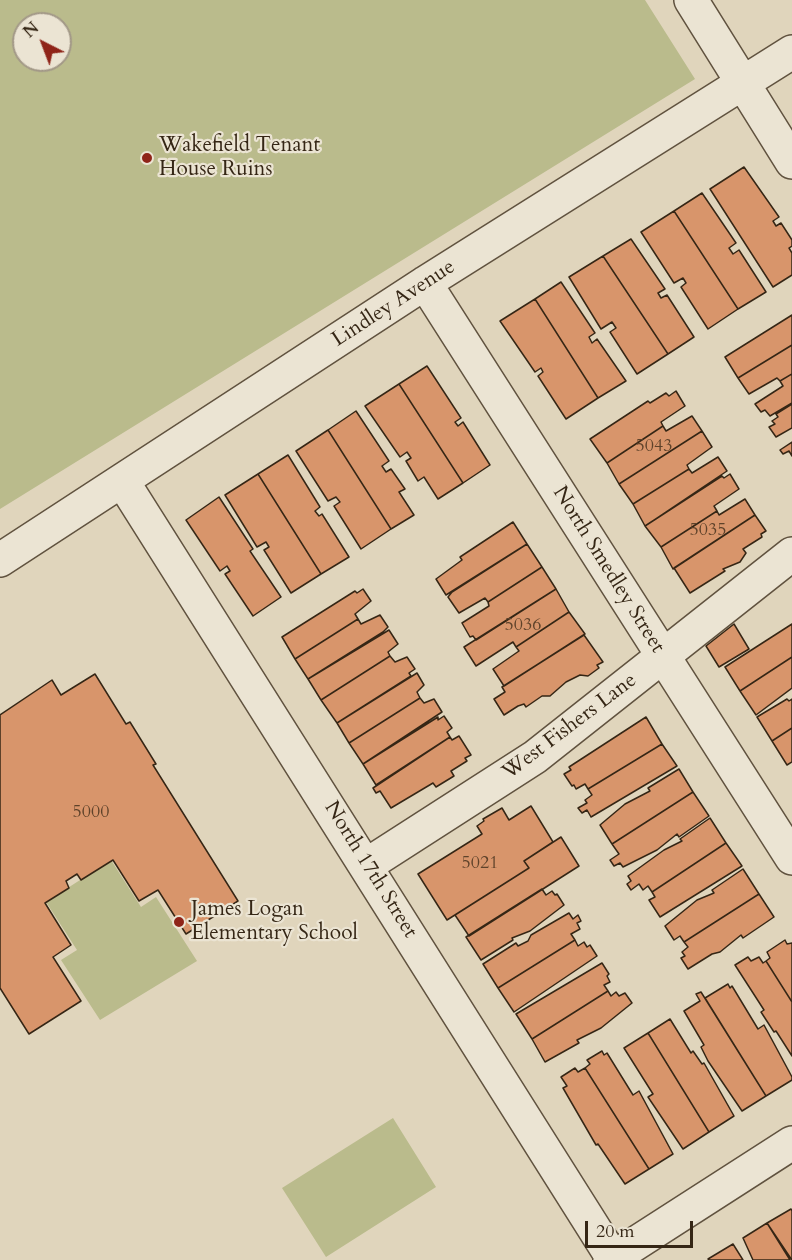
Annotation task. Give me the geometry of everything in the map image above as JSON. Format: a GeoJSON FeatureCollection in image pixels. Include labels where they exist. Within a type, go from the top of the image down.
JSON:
{"type":"FeatureCollection","features":[{"type":"Feature","properties":{"kind":"street"},"geometry":{"type":"LineString","coordinates":[[691,0],[792,162]]}},
{"type":"Feature","properties":{"kind":"street","name":"Lindley Avenue"},"geometry":{"type":"LineString","coordinates":[[0,560],[123,482],[425,283],[792,52]]}},
{"type":"Feature","properties":{"kind":"street","name":"North Smedley Street"},"geometry":{"type":"LineString","coordinates":[[425,283],[792,858]]}},
{"type":"Feature","properties":{"kind":"street","name":"North 17th Street"},"geometry":{"type":"LineString","coordinates":[[123,482],[367,865],[613,1259]]}},
{"type":"Feature","properties":{"kind":"street","name":"West Fishers Lane"},"geometry":{"type":"LineString","coordinates":[[367,865],[535,757],[792,554]]}},
{"type":"Feature","properties":{"kind":"street"},"geometry":{"type":"LineString","coordinates":[[613,1259],[792,1143]]}},
{"type":"Feature","properties":{"kind":"green space"},"geometry":{"type":"Polygon","coordinates":[[[0,0],[645,0],[695,79],[0,509],[0,0]]]}},
{"type":"Feature","properties":{"kind":"green space"},"geometry":{"type":"Polygon","coordinates":[[[111,860],[141,907],[156,897],[197,961],[100,1020],[61,960],[77,950],[46,902],[111,860]]]}},
{"type":"Feature","properties":{"kind":"green space"},"geometry":{"type":"Polygon","coordinates":[[[393,1118],[436,1187],[326,1257],[282,1188],[393,1118]]]}},
{"type":"Feature","properties":{"kind":"building"},"geometry":{"type":"Polygon","coordinates":[[[744,167],[779,217],[773,221],[776,226],[781,223],[792,240],[792,246],[789,248],[792,253],[792,275],[773,287],[710,189],[744,167]]]}},
{"type":"Feature","properties":{"kind":"building"},"geometry":{"type":"Polygon","coordinates":[[[702,193],[736,243],[729,248],[733,254],[739,250],[766,292],[738,309],[674,211],[702,193]]]}},
{"type":"Feature","properties":{"kind":"building"},"geometry":{"type":"Polygon","coordinates":[[[674,211],[738,309],[708,329],[681,287],[686,283],[683,278],[674,283],[641,232],[674,211]]]}},
{"type":"Feature","properties":{"kind":"building"},"geometry":{"type":"Polygon","coordinates":[[[631,239],[665,289],[658,293],[661,298],[667,295],[694,337],[668,354],[603,256],[631,239]]]}},
{"type":"Feature","properties":{"kind":"building"},"geometry":{"type":"Polygon","coordinates":[[[603,256],[668,354],[637,374],[610,332],[616,328],[612,322],[601,329],[569,277],[603,256]]]}},
{"type":"Feature","properties":{"kind":"building"},"geometry":{"type":"Polygon","coordinates":[[[561,282],[595,333],[589,337],[592,343],[597,339],[626,381],[598,398],[535,299],[561,282]]]}},
{"type":"Feature","properties":{"kind":"building"},"geometry":{"type":"Polygon","coordinates":[[[535,299],[598,398],[566,419],[538,376],[543,372],[541,368],[535,372],[500,321],[535,299]]]}},
{"type":"Feature","properties":{"kind":"building"},"geometry":{"type":"Polygon","coordinates":[[[792,315],[792,345],[738,378],[725,357],[792,315]]]}},
{"type":"Feature","properties":{"kind":"building"},"geometry":{"type":"Polygon","coordinates":[[[792,345],[792,374],[780,381],[777,378],[749,394],[738,378],[792,345]]]}},
{"type":"Feature","properties":{"kind":"building"},"geometry":{"type":"Polygon","coordinates":[[[427,366],[461,418],[455,422],[458,426],[463,422],[490,465],[463,483],[399,384],[427,366]]]}},
{"type":"Feature","properties":{"kind":"building"},"geometry":{"type":"Polygon","coordinates":[[[792,374],[792,403],[770,416],[765,410],[761,412],[755,404],[783,386],[780,381],[792,374]]]}},
{"type":"Feature","properties":{"kind":"building"},"geometry":{"type":"Polygon","coordinates":[[[399,384],[463,483],[438,499],[424,477],[418,481],[406,461],[411,458],[407,452],[400,457],[365,406],[399,384]]]}},
{"type":"Feature","properties":{"kind":"building"},"geometry":{"type":"Polygon","coordinates":[[[676,391],[685,406],[661,422],[663,426],[607,463],[590,439],[648,401],[650,403],[666,393],[669,396],[676,391]]]}},
{"type":"Feature","properties":{"kind":"building"},"geometry":{"type":"Polygon","coordinates":[[[792,404],[792,428],[776,437],[769,427],[775,424],[772,421],[778,417],[776,414],[792,404]]]}},
{"type":"Feature","properties":{"kind":"building"},"geometry":{"type":"Polygon","coordinates":[[[356,411],[389,461],[382,466],[386,472],[391,469],[405,489],[399,492],[414,515],[391,529],[328,430],[356,411]]]}},
{"type":"Feature","properties":{"kind":"building"},"geometry":{"type":"Polygon","coordinates":[[[692,416],[702,431],[619,484],[607,463],[663,426],[666,431],[692,416]]]}},
{"type":"Feature","properties":{"kind":"building"},"geometry":{"type":"Polygon","coordinates":[[[328,430],[391,529],[361,549],[334,506],[340,502],[336,497],[328,501],[296,451],[328,430]]]}},
{"type":"Feature","properties":{"kind":"building"},"geometry":{"type":"Polygon","coordinates":[[[702,431],[712,447],[687,465],[689,469],[633,504],[619,484],[702,431]]]}},
{"type":"Feature","properties":{"kind":"building"},"geometry":{"type":"Polygon","coordinates":[[[792,442],[792,456],[789,451],[783,454],[780,450],[792,442]]]}},
{"type":"Feature","properties":{"kind":"building"},"geometry":{"type":"Polygon","coordinates":[[[288,455],[320,507],[315,511],[319,516],[322,514],[349,557],[321,574],[258,474],[288,455]]]}},
{"type":"Feature","properties":{"kind":"building"},"geometry":{"type":"Polygon","coordinates":[[[718,457],[727,471],[645,526],[633,504],[689,469],[692,473],[718,457]]]}},
{"type":"Feature","properties":{"kind":"building"},"geometry":{"type":"Polygon","coordinates":[[[258,474],[321,574],[291,593],[264,550],[269,547],[266,542],[257,547],[225,495],[258,474]]]}},
{"type":"Feature","properties":{"kind":"building"},"geometry":{"type":"Polygon","coordinates":[[[730,474],[739,489],[714,506],[717,511],[661,547],[645,526],[722,476],[724,478],[730,474]]]}},
{"type":"Feature","properties":{"kind":"building"},"geometry":{"type":"Polygon","coordinates":[[[219,497],[253,549],[250,551],[281,597],[253,616],[225,574],[230,571],[227,566],[220,571],[186,520],[219,497]]]}},
{"type":"Feature","properties":{"kind":"building"},"geometry":{"type":"Polygon","coordinates":[[[745,499],[755,515],[673,569],[661,547],[717,511],[719,515],[745,499]]]}},
{"type":"Feature","properties":{"kind":"building"},"geometry":{"type":"Polygon","coordinates":[[[755,515],[766,531],[761,534],[762,537],[743,549],[746,553],[740,562],[723,569],[725,571],[690,593],[674,568],[755,515]]]}},
{"type":"Feature","properties":{"kind":"building"},"geometry":{"type":"Polygon","coordinates":[[[513,522],[527,544],[446,595],[436,579],[462,560],[460,557],[513,522]]]}},
{"type":"Feature","properties":{"kind":"building"},"geometry":{"type":"Polygon","coordinates":[[[527,544],[542,567],[488,602],[485,598],[459,613],[448,597],[452,592],[527,544]]]}},
{"type":"Feature","properties":{"kind":"building"},"geometry":{"type":"Polygon","coordinates":[[[542,567],[556,589],[476,640],[473,636],[470,637],[462,623],[489,606],[488,602],[542,567]]]}},
{"type":"Feature","properties":{"kind":"building"},"geometry":{"type":"Polygon","coordinates":[[[363,589],[371,601],[355,614],[358,619],[295,659],[282,637],[355,591],[357,593],[363,589]]]}},
{"type":"Feature","properties":{"kind":"building"},"geometry":{"type":"Polygon","coordinates":[[[556,589],[569,612],[516,647],[513,642],[476,666],[464,647],[556,589]]]}},
{"type":"Feature","properties":{"kind":"building"},"geometry":{"type":"Polygon","coordinates":[[[569,612],[585,634],[504,686],[493,669],[519,651],[516,647],[569,612]]]}},
{"type":"Feature","properties":{"kind":"building"},"geometry":{"type":"Polygon","coordinates":[[[380,615],[388,627],[383,632],[308,679],[295,659],[358,619],[361,624],[380,615]]]}},
{"type":"Feature","properties":{"kind":"building"},"geometry":{"type":"Polygon","coordinates":[[[734,624],[749,649],[719,667],[706,646],[734,624]]]}},
{"type":"Feature","properties":{"kind":"building"},"geometry":{"type":"Polygon","coordinates":[[[792,624],[792,657],[740,691],[725,667],[792,624]]]}},
{"type":"Feature","properties":{"kind":"building"},"geometry":{"type":"Polygon","coordinates":[[[389,630],[398,644],[388,652],[390,656],[321,700],[308,679],[389,630]]]}},
{"type":"Feature","properties":{"kind":"building"},"geometry":{"type":"Polygon","coordinates":[[[584,635],[603,662],[597,665],[599,668],[588,676],[580,675],[566,682],[550,696],[542,696],[526,707],[524,704],[518,706],[504,715],[494,699],[505,692],[502,687],[584,635]]]}},
{"type":"Feature","properties":{"kind":"building"},"geometry":{"type":"Polygon","coordinates":[[[390,656],[395,662],[407,657],[415,669],[409,673],[411,676],[337,723],[321,700],[390,656]]]}},
{"type":"Feature","properties":{"kind":"building"},"geometry":{"type":"Polygon","coordinates":[[[792,657],[792,688],[756,715],[740,691],[792,657]]]}},
{"type":"Feature","properties":{"kind":"building"},"geometry":{"type":"Polygon","coordinates":[[[417,673],[424,685],[417,692],[420,698],[349,743],[337,723],[417,673]]]}},
{"type":"Feature","properties":{"kind":"building"},"geometry":{"type":"Polygon","coordinates":[[[95,674],[126,724],[130,722],[156,764],[153,765],[238,901],[186,934],[158,890],[139,901],[113,860],[81,880],[77,874],[66,881],[69,888],[45,903],[71,945],[53,957],[81,1001],[29,1034],[0,988],[0,715],[52,680],[61,695],[95,674]]]}},
{"type":"Feature","properties":{"kind":"building"},"geometry":{"type":"Polygon","coordinates":[[[420,698],[424,703],[434,699],[442,712],[363,764],[349,743],[420,698]]]}},
{"type":"Feature","properties":{"kind":"building"},"geometry":{"type":"Polygon","coordinates":[[[787,699],[789,701],[792,699],[792,728],[772,741],[757,717],[787,699]]]}},
{"type":"Feature","properties":{"kind":"building"},"geometry":{"type":"Polygon","coordinates":[[[444,716],[452,728],[447,732],[450,737],[376,785],[363,764],[438,717],[438,720],[444,716]]]}},
{"type":"Feature","properties":{"kind":"building"},"geometry":{"type":"Polygon","coordinates":[[[646,717],[662,744],[588,789],[585,784],[576,789],[574,785],[572,786],[564,774],[571,770],[569,767],[646,717]]]}},
{"type":"Feature","properties":{"kind":"building"},"geometry":{"type":"Polygon","coordinates":[[[792,728],[792,762],[787,765],[772,741],[792,728]]]}},
{"type":"Feature","properties":{"kind":"building"},"geometry":{"type":"Polygon","coordinates":[[[459,736],[471,755],[465,758],[467,761],[451,771],[454,776],[436,787],[433,783],[391,808],[380,791],[376,793],[373,788],[450,737],[452,740],[459,736]]]}},
{"type":"Feature","properties":{"kind":"building"},"geometry":{"type":"Polygon","coordinates":[[[662,744],[677,766],[591,817],[587,810],[582,813],[578,808],[587,803],[585,800],[592,795],[588,789],[662,744]]]}},
{"type":"Feature","properties":{"kind":"building"},"geometry":{"type":"Polygon","coordinates":[[[679,769],[693,792],[612,844],[600,825],[625,804],[650,791],[648,788],[679,769]]]}},
{"type":"Feature","properties":{"kind":"building"},"geometry":{"type":"Polygon","coordinates":[[[693,792],[709,816],[679,837],[677,834],[657,850],[623,867],[620,863],[614,866],[610,860],[619,854],[612,844],[693,792]]]}},
{"type":"Feature","properties":{"kind":"building"},"geometry":{"type":"Polygon","coordinates":[[[531,806],[553,842],[524,861],[529,868],[447,920],[418,874],[482,834],[477,826],[484,821],[483,819],[502,808],[509,820],[531,806]]]}},
{"type":"Feature","properties":{"kind":"building"},"geometry":{"type":"Polygon","coordinates":[[[710,818],[726,843],[652,892],[648,886],[643,890],[639,884],[631,890],[627,884],[631,881],[628,876],[664,850],[682,841],[680,839],[710,818]]]}},
{"type":"Feature","properties":{"kind":"building"},"geometry":{"type":"Polygon","coordinates":[[[561,837],[579,866],[469,936],[455,915],[529,868],[524,861],[561,837]]]}},
{"type":"Feature","properties":{"kind":"building"},"geometry":{"type":"Polygon","coordinates":[[[726,843],[742,866],[660,917],[649,900],[655,897],[652,892],[726,843]]]}},
{"type":"Feature","properties":{"kind":"building"},"geometry":{"type":"Polygon","coordinates":[[[743,869],[759,894],[684,942],[680,936],[674,940],[665,926],[697,900],[714,893],[712,890],[743,869]]]}},
{"type":"Feature","properties":{"kind":"building"},"geometry":{"type":"Polygon","coordinates":[[[542,889],[546,895],[552,891],[555,895],[557,894],[564,905],[530,931],[512,938],[513,940],[481,960],[466,937],[542,889]]]}},
{"type":"Feature","properties":{"kind":"building"},"geometry":{"type":"Polygon","coordinates":[[[759,894],[774,917],[743,938],[741,935],[720,952],[712,954],[688,969],[681,958],[685,956],[682,952],[688,947],[684,942],[759,894]]]}},
{"type":"Feature","properties":{"kind":"building"},"geometry":{"type":"Polygon","coordinates":[[[569,913],[573,919],[578,915],[581,921],[577,923],[580,929],[571,934],[575,940],[498,988],[483,964],[516,943],[518,946],[528,941],[531,935],[569,913]]]}},
{"type":"Feature","properties":{"kind":"building"},"geometry":{"type":"Polygon","coordinates":[[[575,940],[578,946],[584,942],[587,947],[590,945],[597,956],[514,1012],[498,988],[575,940]]]}},
{"type":"Feature","properties":{"kind":"building"},"geometry":{"type":"Polygon","coordinates":[[[785,940],[787,944],[792,943],[792,1002],[766,961],[770,958],[767,952],[785,940]]]}},
{"type":"Feature","properties":{"kind":"building"},"geometry":{"type":"Polygon","coordinates":[[[748,957],[751,961],[759,957],[763,963],[766,961],[792,1002],[792,1056],[761,1012],[764,1010],[735,965],[748,957]]]}},
{"type":"Feature","properties":{"kind":"building"},"geometry":{"type":"Polygon","coordinates":[[[602,963],[609,974],[607,976],[610,982],[604,985],[608,991],[532,1039],[516,1014],[602,963]]]}},
{"type":"Feature","properties":{"kind":"building"},"geometry":{"type":"Polygon","coordinates":[[[728,984],[730,988],[732,986],[758,1029],[764,1025],[792,1077],[792,1080],[766,1096],[705,998],[728,984]]]}},
{"type":"Feature","properties":{"kind":"building"},"geometry":{"type":"Polygon","coordinates":[[[608,991],[611,996],[616,992],[619,996],[625,993],[632,1003],[601,1028],[577,1040],[579,1043],[545,1062],[532,1039],[608,991]]]}},
{"type":"Feature","properties":{"kind":"building"},"geometry":{"type":"Polygon","coordinates":[[[701,992],[766,1096],[742,1111],[708,1061],[701,1047],[704,1045],[684,1011],[700,1001],[696,994],[701,992]]]}},
{"type":"Feature","properties":{"kind":"building"},"geometry":{"type":"Polygon","coordinates":[[[670,1019],[691,1053],[693,1051],[702,1064],[704,1063],[734,1116],[709,1132],[648,1033],[670,1019]]]}},
{"type":"Feature","properties":{"kind":"building"},"geometry":{"type":"Polygon","coordinates":[[[648,1033],[709,1132],[683,1149],[648,1097],[653,1094],[624,1048],[648,1033]]]}},
{"type":"Feature","properties":{"kind":"building"},"geometry":{"type":"Polygon","coordinates":[[[602,1051],[604,1055],[607,1053],[633,1095],[639,1091],[673,1154],[649,1169],[585,1068],[590,1064],[587,1060],[602,1051]]]}},
{"type":"Feature","properties":{"kind":"building"},"geometry":{"type":"Polygon","coordinates":[[[575,1068],[578,1072],[585,1068],[649,1169],[625,1184],[598,1144],[596,1145],[563,1088],[567,1086],[561,1077],[575,1068]]]}},
{"type":"Feature","properties":{"kind":"building"},"geometry":{"type":"Polygon","coordinates":[[[791,1209],[792,1211],[792,1260],[767,1223],[791,1209]]]}},
{"type":"Feature","properties":{"kind":"building"},"geometry":{"type":"Polygon","coordinates":[[[767,1223],[790,1260],[753,1260],[743,1238],[767,1223]]]}},
{"type":"Feature","properties":{"kind":"building"},"geometry":{"type":"Polygon","coordinates":[[[733,1244],[743,1260],[708,1259],[733,1244]]]}},
{"type":"Feature","properties":{"kind":"place","name":"Wakefield Tenant House Ruins"},"geometry":{"type":"Point","coordinates":[147,158]}},
{"type":"Feature","properties":{"kind":"place","name":"James Logan Elementary School"},"geometry":{"type":"Point","coordinates":[179,922]}}]}
